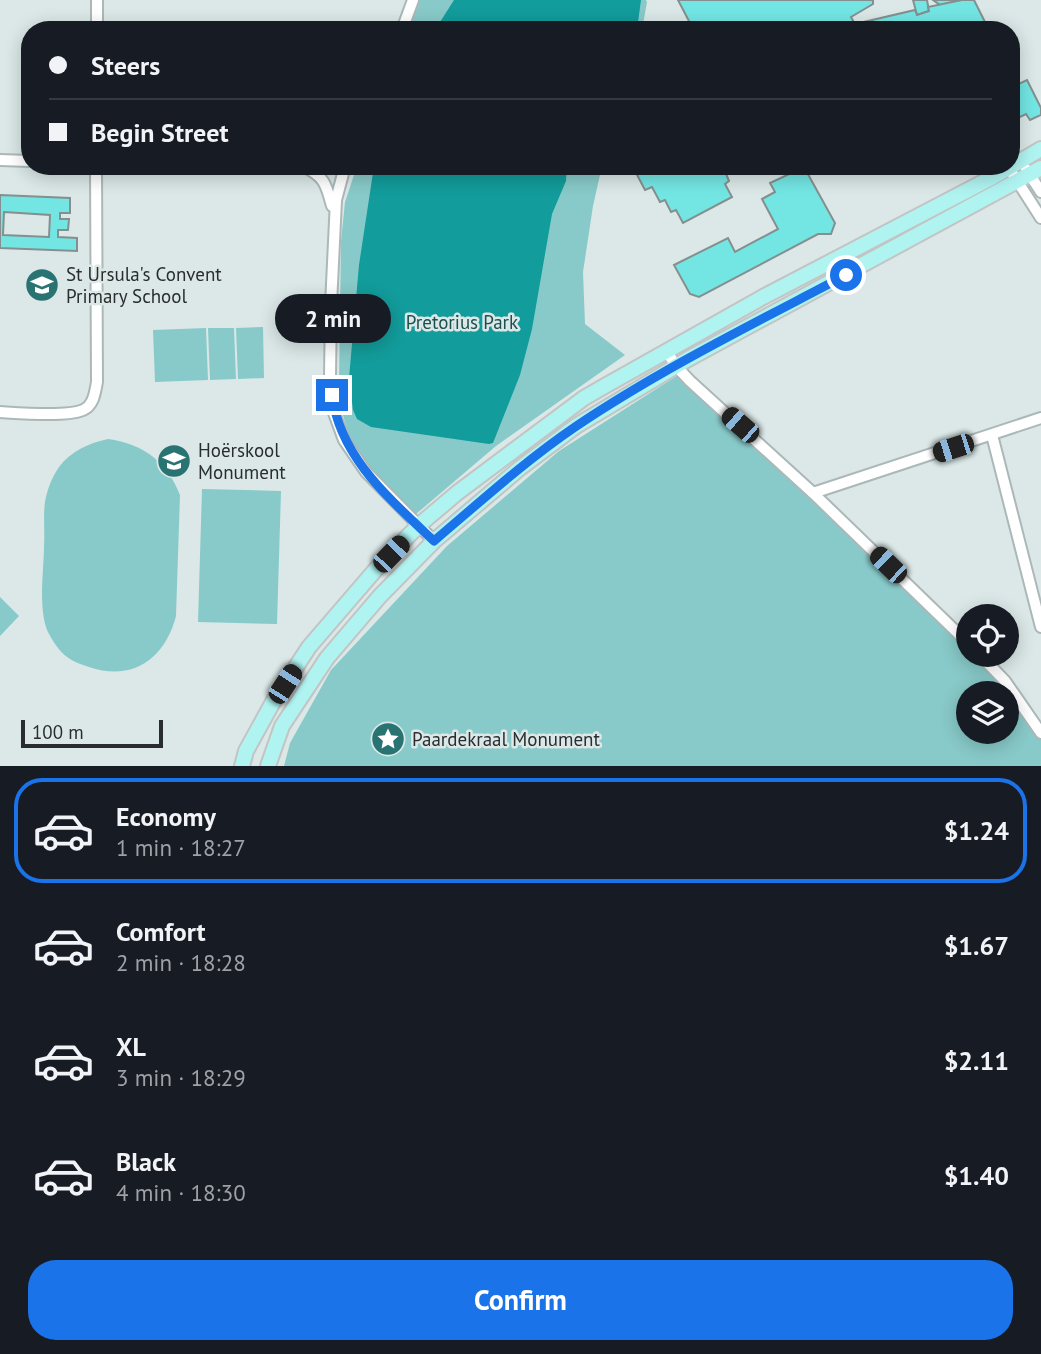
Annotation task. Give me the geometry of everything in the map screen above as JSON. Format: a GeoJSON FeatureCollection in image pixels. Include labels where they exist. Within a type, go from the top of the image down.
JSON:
{"type":"FeatureCollection","features":[{"type":"Feature","properties":{"kind":"main road"},"geometry":{"type":"LineString","coordinates":[[1023,171],[1041,149]]}},
{"type":"Feature","properties":{"kind":"main road"},"geometry":{"type":"LineString","coordinates":[[242,766],[246,751],[273,702],[309,646],[377,568],[418,526],[466,486],[584,398],[774,291],[1015,175]]}},
{"type":"Feature","properties":{"kind":"main road"},"geometry":{"type":"LineString","coordinates":[[268,766],[282,726],[327,658],[380,596],[434,541],[520,468],[576,426],[676,366],[1016,175]]}},
{"type":"Feature","properties":{"kind":"street"},"geometry":{"type":"LineString","coordinates":[[97,0],[97,21]]}},
{"type":"Feature","properties":{"kind":"street"},"geometry":{"type":"LineString","coordinates":[[405,21],[413,0]]}},
{"type":"Feature","properties":{"kind":"street"},"geometry":{"type":"LineString","coordinates":[[0,160],[21,161]]}},
{"type":"Feature","properties":{"kind":"street"},"geometry":{"type":"LineString","coordinates":[[1023,171],[1041,192]]}},
{"type":"Feature","properties":{"kind":"street"},"geometry":{"type":"LineString","coordinates":[[1023,171],[1041,218]]}},
{"type":"Feature","properties":{"kind":"street"},"geometry":{"type":"LineString","coordinates":[[0,412],[69,413],[83,410],[94,397],[97,382],[96,175]]}},
{"type":"Feature","properties":{"kind":"street"},"geometry":{"type":"LineString","coordinates":[[318,175],[325,182],[336,215]]}},
{"type":"Feature","properties":{"kind":"street"},"geometry":{"type":"LineString","coordinates":[[343,175],[336,200],[330,350],[334,413],[344,440],[366,472],[434,541]]}},
{"type":"Feature","properties":{"kind":"street"},"geometry":{"type":"LineString","coordinates":[[667,352],[676,366],[956,631]]}},
{"type":"Feature","properties":{"kind":"street"},"geometry":{"type":"LineString","coordinates":[[813,493],[1041,418]]}},
{"type":"Feature","properties":{"kind":"street"},"geometry":{"type":"LineString","coordinates":[[992,435],[1041,627]]}},
{"type":"Feature","properties":{"kind":"street"},"geometry":{"type":"LineString","coordinates":[[991,667],[1039,727]]}},
{"type":"Feature","properties":{"kind":"green space"},"geometry":{"type":"Polygon","coordinates":[[[420,0],[647,2],[644,21],[411,21],[420,0]]]}},
{"type":"Feature","properties":{"kind":"green space","name":"Pretorius Park"},"geometry":{"type":"Polygon","coordinates":[[[354,175],[600,175],[583,272],[585,324],[625,355],[496,446],[416,514],[373,473],[350,440],[343,415],[339,383],[341,241],[345,202],[354,175]]]}},
{"type":"Feature","properties":{"kind":"green space"},"geometry":{"type":"Polygon","coordinates":[[[263,327],[264,378],[238,379],[236,328],[263,327]]]}},
{"type":"Feature","properties":{"kind":"green space"},"geometry":{"type":"Polygon","coordinates":[[[206,328],[208,380],[155,382],[153,330],[206,328]]]}},
{"type":"Feature","properties":{"kind":"green space"},"geometry":{"type":"Polygon","coordinates":[[[208,328],[234,328],[236,379],[210,380],[208,328]]]}},
{"type":"Feature","properties":{"kind":"green space"},"geometry":{"type":"Polygon","coordinates":[[[686,370],[956,634],[956,667],[988,667],[1003,681],[956,681],[956,744],[1019,744],[1019,703],[1041,732],[1041,766],[284,766],[290,743],[331,670],[447,546],[559,451],[686,370]]]}},
{"type":"Feature","properties":{"kind":"green space"},"geometry":{"type":"Polygon","coordinates":[[[108,439],[133,445],[153,456],[175,483],[180,495],[176,616],[171,631],[164,644],[145,663],[133,669],[119,671],[89,667],[65,655],[47,630],[42,599],[44,507],[50,484],[69,456],[87,445],[108,439]]]}},
{"type":"Feature","properties":{"kind":"green space"},"geometry":{"type":"Polygon","coordinates":[[[202,489],[281,491],[277,624],[198,622],[202,489]]]}},
{"type":"Feature","properties":{"kind":"green space"},"geometry":{"type":"Polygon","coordinates":[[[0,597],[19,616],[0,636],[0,597]]]}},
{"type":"Feature","properties":{"kind":"shaded area"},"geometry":{"type":"Polygon","coordinates":[[[454,0],[641,0],[638,21],[441,21],[454,0]]]}},
{"type":"Feature","properties":{"kind":"shaded area","name":"Pretorius Park"},"geometry":{"type":"Polygon","coordinates":[[[373,175],[566,175],[552,214],[532,329],[520,375],[493,443],[371,427],[357,419],[353,410],[349,378],[359,265],[373,175]]]}},
{"type":"Feature","properties":{"kind":"building"},"geometry":{"type":"Polygon","coordinates":[[[678,0],[873,0],[873,4],[851,17],[853,21],[689,21],[678,0]]]}},
{"type":"Feature","properties":{"kind":"building"},"geometry":{"type":"Polygon","coordinates":[[[913,0],[927,0],[929,11],[917,15],[913,0]]]}},
{"type":"Feature","properties":{"kind":"building"},"geometry":{"type":"Polygon","coordinates":[[[933,0],[962,0],[940,5],[933,0]]]}},
{"type":"Feature","properties":{"kind":"building"},"geometry":{"type":"Polygon","coordinates":[[[974,0],[984,21],[868,21],[915,10],[917,15],[929,11],[928,7],[974,0]]]}},
{"type":"Feature","properties":{"kind":"building"},"geometry":{"type":"Polygon","coordinates":[[[1027,80],[1041,108],[1041,115],[1030,120],[1026,114],[1020,117],[1020,83],[1027,80]]]}},
{"type":"Feature","properties":{"kind":"building"},"geometry":{"type":"Polygon","coordinates":[[[637,175],[726,175],[729,181],[725,184],[732,197],[683,223],[676,210],[671,212],[665,200],[660,202],[652,187],[645,190],[637,175]]]}},
{"type":"Feature","properties":{"kind":"building"},"geometry":{"type":"Polygon","coordinates":[[[787,175],[808,175],[835,223],[831,234],[818,234],[699,297],[690,294],[674,265],[728,238],[735,252],[778,229],[762,199],[775,192],[770,183],[787,175]]]}},
{"type":"Feature","properties":{"kind":"building"},"geometry":{"type":"Polygon","coordinates":[[[0,195],[70,198],[70,213],[60,213],[60,219],[69,219],[68,230],[58,230],[58,237],[77,238],[77,251],[0,248],[0,195]],[[4,212],[3,235],[49,237],[50,215],[4,212]]]}},
{"type":"Feature","properties":{"kind":"place","name":"St Ursula's Convent Primary School"},"geometry":{"type":"Point","coordinates":[42,285]}},
{"type":"Feature","properties":{"kind":"place","name":"Hoërskool Monument"},"geometry":{"type":"Point","coordinates":[174,461]}},
{"type":"Feature","properties":{"kind":"place","name":"Paardekraal Monument"},"geometry":{"type":"Point","coordinates":[388,739]}},
{"type":"Feature","properties":{"kind":"route"},"geometry":{"type":"LineString","coordinates":[[332,395],[334,413],[344,440],[366,472],[434,541],[520,468],[576,426],[708,348],[846,275]]}}]}
